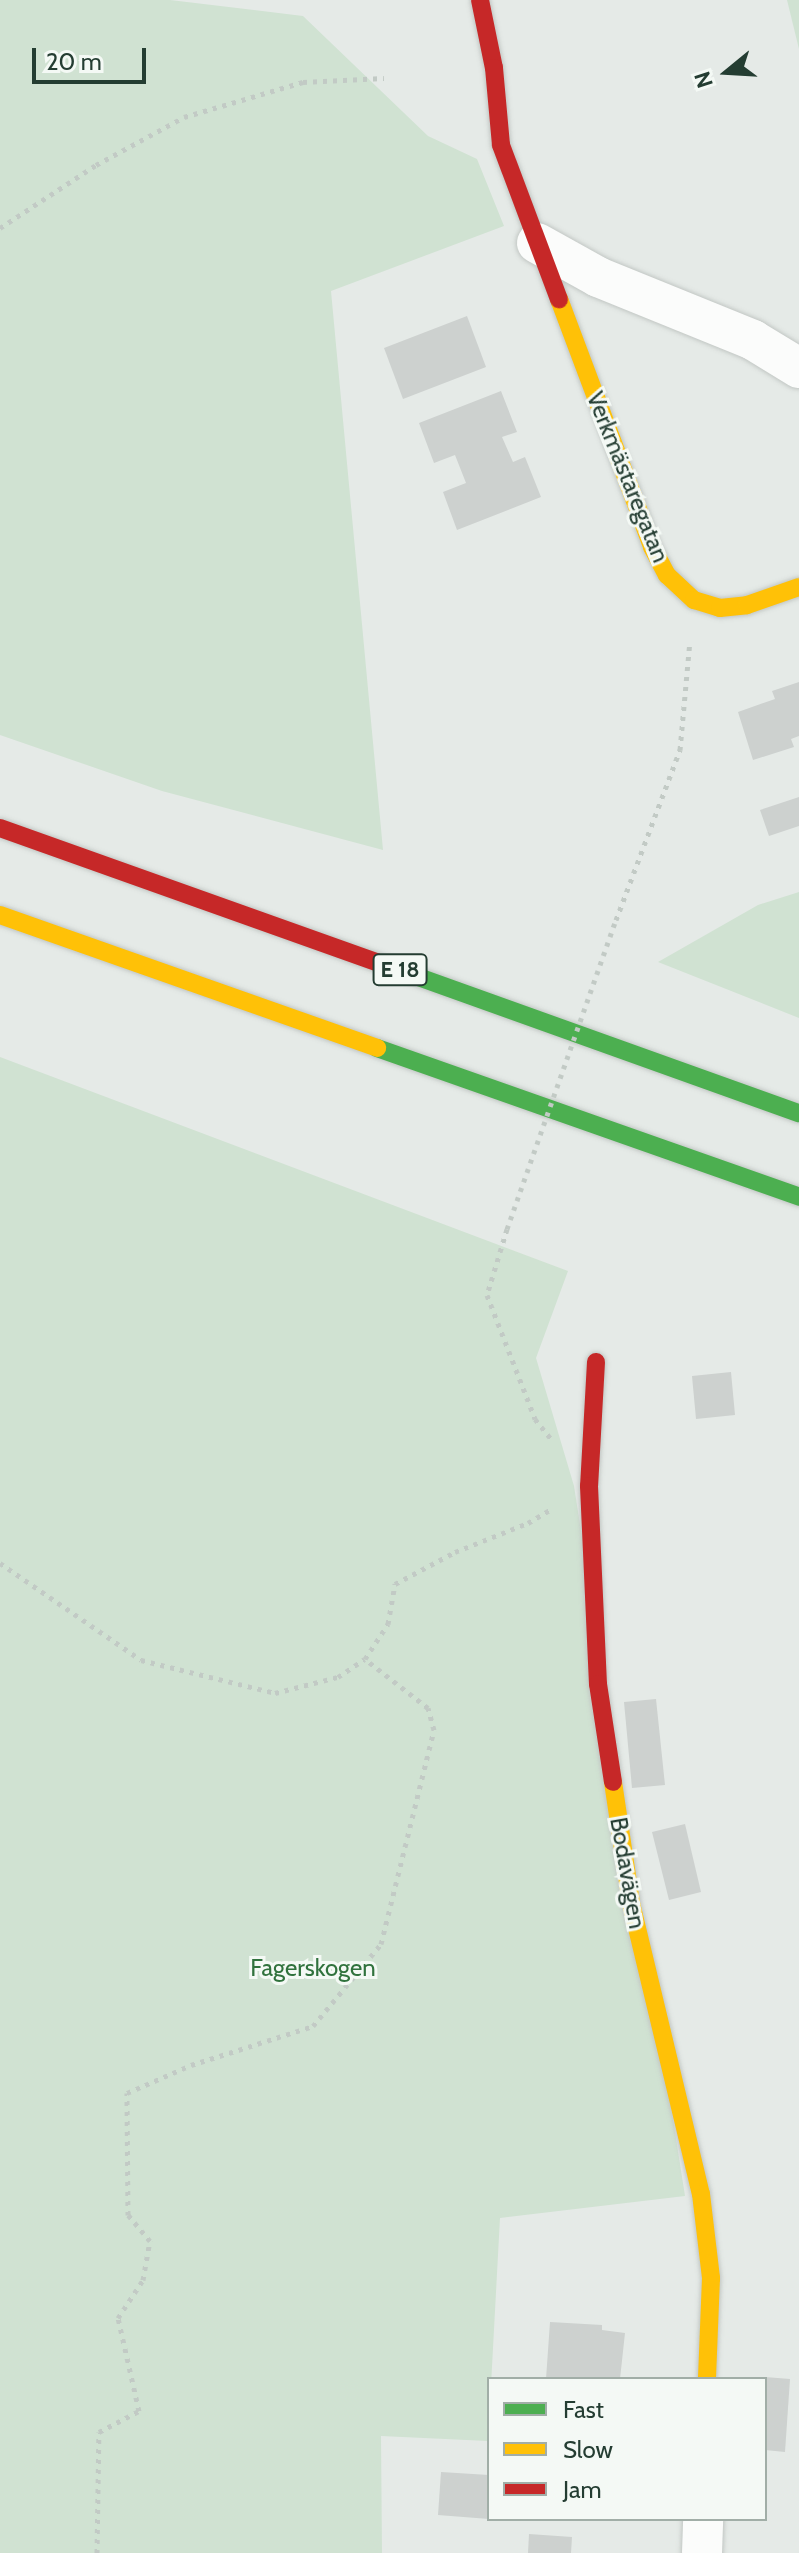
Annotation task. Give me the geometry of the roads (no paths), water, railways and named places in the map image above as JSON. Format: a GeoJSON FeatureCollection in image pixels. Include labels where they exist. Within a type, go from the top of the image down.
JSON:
{"type":"FeatureCollection","features":[{"type":"Feature","properties":{"kind":"main road","name":"Verkmästaregatan"},"geometry":{"type":"LineString","coordinates":[[480,0],[494,68],[501,145],[652,547],[667,575],[694,600],[720,608],[747,605],[799,587]]}},
{"type":"Feature","properties":{"kind":"main road","name":"E 18"},"geometry":{"type":"LineString","coordinates":[[0,828],[799,1113]]}},
{"type":"Feature","properties":{"kind":"main road"},"geometry":{"type":"LineString","coordinates":[[0,915],[799,1197]]}},
{"type":"Feature","properties":{"kind":"main road","name":"Bodavägen"},"geometry":{"type":"LineString","coordinates":[[596,1362],[589,1486],[598,1684],[631,1903],[701,2194],[711,2278],[707,2377]]}},
{"type":"Feature","properties":{"kind":"street"},"geometry":{"type":"LineString","coordinates":[[537,243],[598,277],[753,340],[799,368]]}},
{"type":"Feature","properties":{"kind":"street"},"geometry":{"type":"LineString","coordinates":[[702,2553],[703,2521]]}},
{"type":"Feature","properties":{"kind":"park label","name":"Fagerskogen"},"geometry":{"type":"Point","coordinates":[313,1968]}}]}
